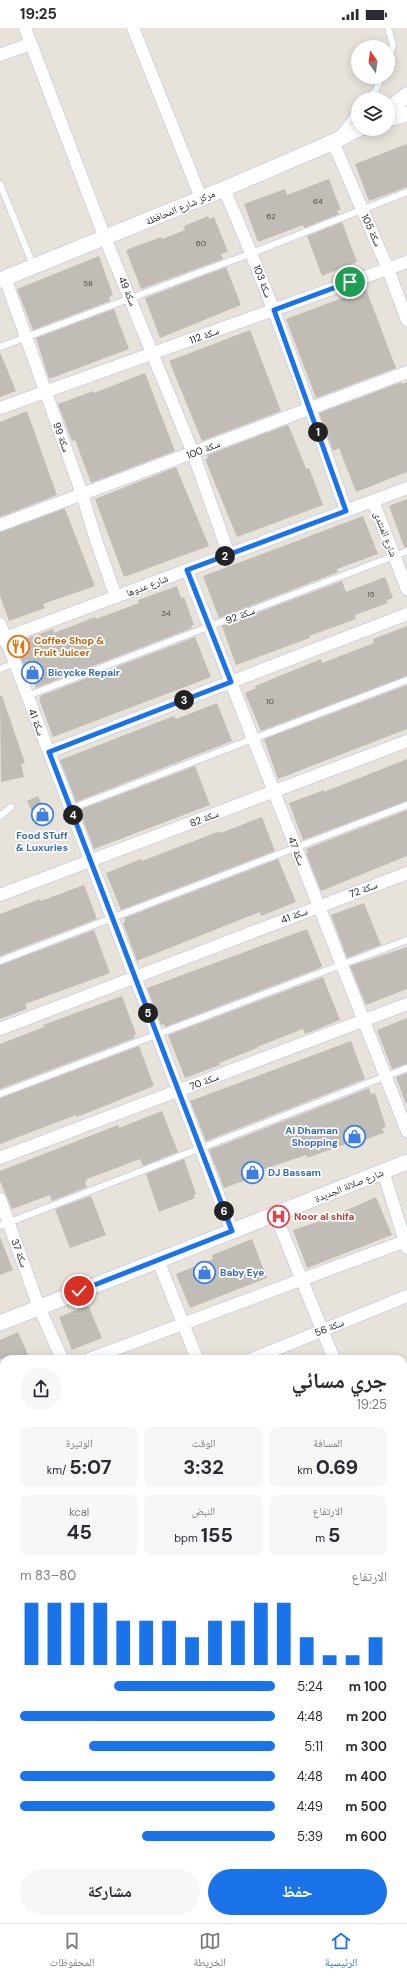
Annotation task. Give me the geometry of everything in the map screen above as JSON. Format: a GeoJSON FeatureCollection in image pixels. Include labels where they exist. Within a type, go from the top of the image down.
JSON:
{"type":"FeatureCollection","features":[{"type":"Feature","properties":{"kind":"street","name":"سكة 49"},"geometry":{"type":"LineString","coordinates":[[25,28],[105,238],[131,298],[193,453],[229,555]]}},
{"type":"Feature","properties":{"kind":"street"},"geometry":{"type":"LineString","coordinates":[[133,28],[201,198]]}},
{"type":"Feature","properties":{"kind":"street"},"geometry":{"type":"LineString","coordinates":[[0,54],[30,44]]}},
{"type":"Feature","properties":{"kind":"street"},"geometry":{"type":"LineString","coordinates":[[395,104],[407,95]]}},
{"type":"Feature","properties":{"kind":"street"},"geometry":{"type":"LineString","coordinates":[[395,117],[407,114]]}},
{"type":"Feature","properties":{"kind":"street","name":"مركز شارع المحافظة"},"geometry":{"type":"LineString","coordinates":[[3,279],[224,189],[333,142],[351,133]]}},
{"type":"Feature","properties":{"kind":"street","name":"سكة 105"},"geometry":{"type":"LineString","coordinates":[[333,142],[388,269],[407,320]]}},
{"type":"Feature","properties":{"kind":"street","name":"سكة 103"},"geometry":{"type":"LineString","coordinates":[[224,189],[252,253],[274,310],[346,511]]}},
{"type":"Feature","properties":{"kind":"street","name":"سكة 112"},"geometry":{"type":"LineString","coordinates":[[0,408],[407,262]]}},
{"type":"Feature","properties":{"kind":"street","name":"سكة 99"},"geometry":{"type":"LineString","coordinates":[[3,279],[27,337],[116,597]]}},
{"type":"Feature","properties":{"kind":"street","name":"سكة 100"},"geometry":{"type":"LineString","coordinates":[[0,525],[407,372]]}},
{"type":"Feature","properties":{"kind":"street","name":"شارع عدوها"},"geometry":{"type":"LineString","coordinates":[[3,639],[407,488]]}},
{"type":"Feature","properties":{"kind":"street","name":"شارع المنتدى"},"geometry":{"type":"LineString","coordinates":[[373,501],[407,589]]}},
{"type":"Feature","properties":{"kind":"street","name":"سكة 47"},"geometry":{"type":"LineString","coordinates":[[187,570],[407,1131]]}},
{"type":"Feature","properties":{"kind":"street"},"geometry":{"type":"LineString","coordinates":[[49,752],[407,614]]}},
{"type":"Feature","properties":{"kind":"street","name":"سكة 41"},"geometry":{"type":"LineString","coordinates":[[0,624],[3,639],[15,663],[232,1231]]}},
{"type":"Feature","properties":{"kind":"street","name":"سكة 82"},"geometry":{"type":"LineString","coordinates":[[0,895],[407,741]]}},
{"type":"Feature","properties":{"kind":"street","name":"سكة 72"},"geometry":{"type":"LineString","coordinates":[[318,905],[407,873]]}},
{"type":"Feature","properties":{"kind":"street","name":"سكة 41"},"geometry":{"type":"LineString","coordinates":[[0,1028],[318,905]]}},
{"type":"Feature","properties":{"kind":"street","name":"سكة 70"},"geometry":{"type":"LineString","coordinates":[[0,1158],[407,1004]]}},
{"type":"Feature","properties":{"kind":"street","name":"شارع صلالة الجديدة"},"geometry":{"type":"LineString","coordinates":[[0,1322],[407,1162]]}},
{"type":"Feature","properties":{"kind":"street"},"geometry":{"type":"LineString","coordinates":[[100,1355],[302,1280],[406,1244],[383,1171]]}},
{"type":"Feature","properties":{"kind":"street","name":"سكة 37"},"geometry":{"type":"LineString","coordinates":[[0,1199],[4,1224],[60,1355]]}},
{"type":"Feature","properties":{"kind":"street"},"geometry":{"type":"LineString","coordinates":[[275,1214],[332,1355]]}},
{"type":"Feature","properties":{"kind":"street"},"geometry":{"type":"LineString","coordinates":[[158,1260],[195,1355]]}},
{"type":"Feature","properties":{"kind":"street","name":"سكة 56"},"geometry":{"type":"LineString","coordinates":[[262,1355],[407,1296]]}},
{"type":"Feature","properties":{"kind":"lane"},"geometry":{"type":"LineString","coordinates":[[388,28],[392,40]]}},
{"type":"Feature","properties":{"kind":"lane"},"geometry":{"type":"LineString","coordinates":[[333,142],[351,119]]}},
{"type":"Feature","properties":{"kind":"lane"},"geometry":{"type":"LineString","coordinates":[[0,184],[34,267]]}},
{"type":"Feature","properties":{"kind":"lane"},"geometry":{"type":"LineString","coordinates":[[0,346],[252,253],[362,208],[407,192]]}},
{"type":"Feature","properties":{"kind":"lane","name":"سكة 92"},"geometry":{"type":"LineString","coordinates":[[27,696],[407,551]]}},
{"type":"Feature","properties":{"kind":"lane"},"geometry":{"type":"LineString","coordinates":[[0,669],[15,663]]}},
{"type":"Feature","properties":{"kind":"lane"},"geometry":{"type":"LineString","coordinates":[[70,809],[407,680]]}},
{"type":"Feature","properties":{"kind":"lane"},"geometry":{"type":"LineString","coordinates":[[0,961],[407,805]]}},
{"type":"Feature","properties":{"kind":"lane"},"geometry":{"type":"LineString","coordinates":[[0,816],[11,807]]}},
{"type":"Feature","properties":{"kind":"lane"},"geometry":{"type":"LineString","coordinates":[[0,1094],[407,940]]}},
{"type":"Feature","properties":{"kind":"lane"},"geometry":{"type":"LineString","coordinates":[[4,1224],[407,1068]]}},
{"type":"Feature","properties":{"kind":"building"},"geometry":{"type":"Polygon","coordinates":[[[407,144],[407,187],[369,201],[355,164],[407,144]]]}},
{"type":"Feature","properties":{"kind":"building"},"geometry":{"type":"Polygon","coordinates":[[[329,179],[341,210],[337,211],[339,214],[304,228],[303,225],[258,242],[244,204],[285,189],[287,195],[329,179]]]}},
{"type":"Feature","properties":{"kind":"building"},"geometry":{"type":"Polygon","coordinates":[[[208,216],[209,219],[214,217],[228,252],[221,254],[223,259],[141,289],[126,250],[185,230],[184,226],[208,216]]]}},
{"type":"Feature","properties":{"kind":"building"},"geometry":{"type":"Polygon","coordinates":[[[342,222],[357,262],[322,276],[307,236],[342,222]]]}},
{"type":"Feature","properties":{"kind":"building"},"geometry":{"type":"Polygon","coordinates":[[[99,256],[113,295],[109,297],[110,301],[33,330],[17,289],[99,256]]]}},
{"type":"Feature","properties":{"kind":"building"},"geometry":{"type":"Polygon","coordinates":[[[226,267],[241,305],[160,338],[145,298],[226,267]]]}},
{"type":"Feature","properties":{"kind":"building"},"geometry":{"type":"Polygon","coordinates":[[[366,289],[396,368],[316,398],[286,319],[366,289]]]}},
{"type":"Feature","properties":{"kind":"building"},"geometry":{"type":"Polygon","coordinates":[[[114,309],[129,349],[49,379],[36,338],[114,309]]]}},
{"type":"Feature","properties":{"kind":"building"},"geometry":{"type":"Polygon","coordinates":[[[250,330],[281,411],[202,441],[169,361],[250,330]]]}},
{"type":"Feature","properties":{"kind":"building"},"geometry":{"type":"Polygon","coordinates":[[[0,352],[16,391],[0,397],[0,352]]]}},
{"type":"Feature","properties":{"kind":"building"},"geometry":{"type":"Polygon","coordinates":[[[145,373],[175,451],[91,483],[75,440],[72,441],[58,404],[93,391],[94,393],[145,373]]]}},
{"type":"Feature","properties":{"kind":"building"},"geometry":{"type":"Polygon","coordinates":[[[402,382],[402,384],[407,382],[407,472],[356,492],[339,448],[333,451],[319,413],[402,382]]]}},
{"type":"Feature","properties":{"kind":"building"},"geometry":{"type":"Polygon","coordinates":[[[27,411],[57,495],[0,517],[0,422],[27,411]]]}},
{"type":"Feature","properties":{"kind":"building"},"geometry":{"type":"Polygon","coordinates":[[[287,425],[289,426],[306,469],[309,468],[323,505],[237,537],[205,459],[208,458],[207,455],[287,425]]]}},
{"type":"Feature","properties":{"kind":"building"},"geometry":{"type":"Polygon","coordinates":[[[176,467],[209,546],[124,577],[95,499],[176,467]]]}},
{"type":"Feature","properties":{"kind":"building"},"geometry":{"type":"Polygon","coordinates":[[[407,499],[407,547],[404,547],[389,506],[407,499]]]}},
{"type":"Feature","properties":{"kind":"building"},"geometry":{"type":"Polygon","coordinates":[[[65,509],[95,586],[43,604],[45,608],[9,621],[0,596],[0,532],[65,509]]]}},
{"type":"Feature","properties":{"kind":"building"},"geometry":{"type":"Polygon","coordinates":[[[363,516],[378,554],[337,569],[338,572],[219,618],[203,576],[363,516]]]}},
{"type":"Feature","properties":{"kind":"building"},"geometry":{"type":"Polygon","coordinates":[[[385,577],[393,598],[387,600],[388,603],[355,615],[356,619],[309,636],[310,638],[236,665],[222,626],[342,581],[346,592],[385,577]]]}},
{"type":"Feature","properties":{"kind":"building"},"geometry":{"type":"Polygon","coordinates":[[[177,586],[181,598],[184,597],[194,625],[191,626],[192,628],[36,688],[30,670],[26,671],[15,643],[53,629],[54,633],[95,617],[96,619],[139,603],[138,600],[177,586]]]}},
{"type":"Feature","properties":{"kind":"building"},"geometry":{"type":"Polygon","coordinates":[[[407,626],[407,676],[261,731],[245,693],[256,688],[255,686],[321,659],[322,663],[374,643],[373,639],[407,626]]]}},
{"type":"Feature","properties":{"kind":"building"},"geometry":{"type":"Polygon","coordinates":[[[195,637],[211,677],[53,737],[39,699],[41,698],[40,696],[195,637]]]}},
{"type":"Feature","properties":{"kind":"building"},"geometry":{"type":"Polygon","coordinates":[[[407,685],[407,729],[278,779],[264,739],[407,685]]]}},
{"type":"Feature","properties":{"kind":"building"},"geometry":{"type":"Polygon","coordinates":[[[0,696],[2,696],[25,763],[21,764],[24,777],[1,782],[0,696]]]}},
{"type":"Feature","properties":{"kind":"building"},"geometry":{"type":"Polygon","coordinates":[[[217,703],[232,741],[76,802],[60,760],[174,716],[176,719],[217,703]]]}},
{"type":"Feature","properties":{"kind":"building"},"geometry":{"type":"Polygon","coordinates":[[[407,759],[407,801],[303,840],[289,803],[324,790],[324,792],[407,759]]]}},
{"type":"Feature","properties":{"kind":"building"},"geometry":{"type":"Polygon","coordinates":[[[195,766],[210,805],[94,849],[79,810],[195,766]]]}},
{"type":"Feature","properties":{"kind":"building"},"geometry":{"type":"Polygon","coordinates":[[[38,796],[48,818],[37,823],[27,801],[38,796]]]}},
{"type":"Feature","properties":{"kind":"building"},"geometry":{"type":"Polygon","coordinates":[[[407,810],[407,856],[321,891],[306,853],[308,853],[306,849],[407,810]]]}},
{"type":"Feature","properties":{"kind":"building"},"geometry":{"type":"Polygon","coordinates":[[[262,817],[275,851],[121,910],[106,873],[141,859],[142,861],[220,831],[221,833],[262,817]]]}},
{"type":"Feature","properties":{"kind":"building"},"geometry":{"type":"Polygon","coordinates":[[[278,859],[296,902],[261,916],[260,912],[137,961],[123,923],[125,922],[124,918],[278,859]]]}},
{"type":"Feature","properties":{"kind":"building"},"geometry":{"type":"Polygon","coordinates":[[[84,885],[97,919],[0,956],[0,914],[84,885]]]}},
{"type":"Feature","properties":{"kind":"building"},"geometry":{"type":"Polygon","coordinates":[[[364,903],[381,945],[347,958],[331,915],[364,903]]]}},
{"type":"Feature","properties":{"kind":"building"},"geometry":{"type":"Polygon","coordinates":[[[307,929],[322,966],[320,968],[165,1027],[164,1024],[161,1025],[147,988],[307,929]]]}},
{"type":"Feature","properties":{"kind":"building"},"geometry":{"type":"Polygon","coordinates":[[[94,930],[110,973],[25,1004],[27,1009],[0,1019],[0,965],[94,930]]]}},
{"type":"Feature","properties":{"kind":"building"},"geometry":{"type":"Polygon","coordinates":[[[407,947],[407,989],[366,1005],[350,966],[407,947]]]}},
{"type":"Feature","properties":{"kind":"building"},"geometry":{"type":"Polygon","coordinates":[[[323,977],[340,1020],[305,1034],[303,1029],[219,1063],[220,1065],[185,1078],[168,1035],[323,977]]]}},
{"type":"Feature","properties":{"kind":"building"},"geometry":{"type":"Polygon","coordinates":[[[122,996],[136,1034],[134,1035],[135,1038],[0,1089],[0,1044],[44,1027],[43,1025],[122,996]]]}},
{"type":"Feature","properties":{"kind":"building"},"geometry":{"type":"Polygon","coordinates":[[[407,1018],[407,1064],[392,1069],[377,1030],[407,1018]]]}},
{"type":"Feature","properties":{"kind":"building"},"geometry":{"type":"Polygon","coordinates":[[[351,1041],[365,1079],[206,1141],[190,1101],[351,1041]]]}},
{"type":"Feature","properties":{"kind":"building"},"geometry":{"type":"Polygon","coordinates":[[[139,1046],[154,1086],[77,1117],[76,1115],[0,1144],[0,1098],[139,1046]]]}},
{"type":"Feature","properties":{"kind":"building"},"geometry":{"type":"Polygon","coordinates":[[[407,1073],[407,1104],[406,1104],[396,1077],[407,1073]]]}},
{"type":"Feature","properties":{"kind":"building"},"geometry":{"type":"Polygon","coordinates":[[[369,1088],[371,1094],[375,1093],[386,1127],[382,1128],[384,1133],[347,1146],[346,1144],[307,1158],[306,1155],[259,1171],[260,1175],[224,1188],[209,1150],[369,1088]]]}},
{"type":"Feature","properties":{"kind":"building"},"geometry":{"type":"Polygon","coordinates":[[[162,1111],[178,1152],[143,1166],[140,1159],[87,1179],[85,1182],[87,1187],[52,1201],[50,1195],[12,1209],[0,1181],[0,1171],[118,1125],[119,1128],[162,1111]]]}},
{"type":"Feature","properties":{"kind":"building"},"geometry":{"type":"Polygon","coordinates":[[[184,1159],[196,1194],[194,1195],[195,1198],[159,1212],[146,1174],[184,1159]]]}},
{"type":"Feature","properties":{"kind":"building"},"geometry":{"type":"Polygon","coordinates":[[[91,1196],[106,1235],[70,1248],[55,1209],[91,1196]]]}},
{"type":"Feature","properties":{"kind":"building"},"geometry":{"type":"Polygon","coordinates":[[[376,1197],[392,1235],[307,1268],[293,1230],[329,1218],[376,1197]]]}},
{"type":"Feature","properties":{"kind":"building"},"geometry":{"type":"Polygon","coordinates":[[[0,1237],[13,1270],[0,1275],[0,1237]]]}},
{"type":"Feature","properties":{"kind":"building"},"geometry":{"type":"Polygon","coordinates":[[[252,1239],[267,1278],[190,1308],[176,1274],[213,1259],[212,1255],[252,1239]]]}},
{"type":"Feature","properties":{"kind":"building"},"geometry":{"type":"Polygon","coordinates":[[[88,1305],[102,1338],[72,1350],[59,1317],[88,1305]]]}},
{"type":"Feature","properties":{"kind":"building"},"geometry":{"type":"Polygon","coordinates":[[[18,1332],[28,1355],[0,1355],[0,1340],[18,1332]]]}},
{"type":"Feature","properties":{"kind":"place","name":"Coffee Shop & Fruit Juicer"},"geometry":{"type":"Point","coordinates":[19,646]}},
{"type":"Feature","properties":{"kind":"place","name":"Bicycke Repair"},"geometry":{"type":"Point","coordinates":[33,672]}},
{"type":"Feature","properties":{"kind":"place","name":"Food STuff & Luxuries"},"geometry":{"type":"Point","coordinates":[42,815]}},
{"type":"Feature","properties":{"kind":"place","name":"Al Dhaman Shopping"},"geometry":{"type":"Point","coordinates":[354,1136]}},
{"type":"Feature","properties":{"kind":"place","name":"DJ Bassam"},"geometry":{"type":"Point","coordinates":[252,1172]}},
{"type":"Feature","properties":{"kind":"place","name":"Noor al shifa"},"geometry":{"type":"Point","coordinates":[279,1216]}},
{"type":"Feature","properties":{"kind":"place","name":"Baby Eye"},"geometry":{"type":"Point","coordinates":[205,1272]}},
{"type":"Feature","properties":{"kind":"route"},"geometry":{"type":"LineString","coordinates":[[79,1291],[232,1231],[49,752],[231,682],[187,570],[346,511],[274,310],[350,282]]}}]}
